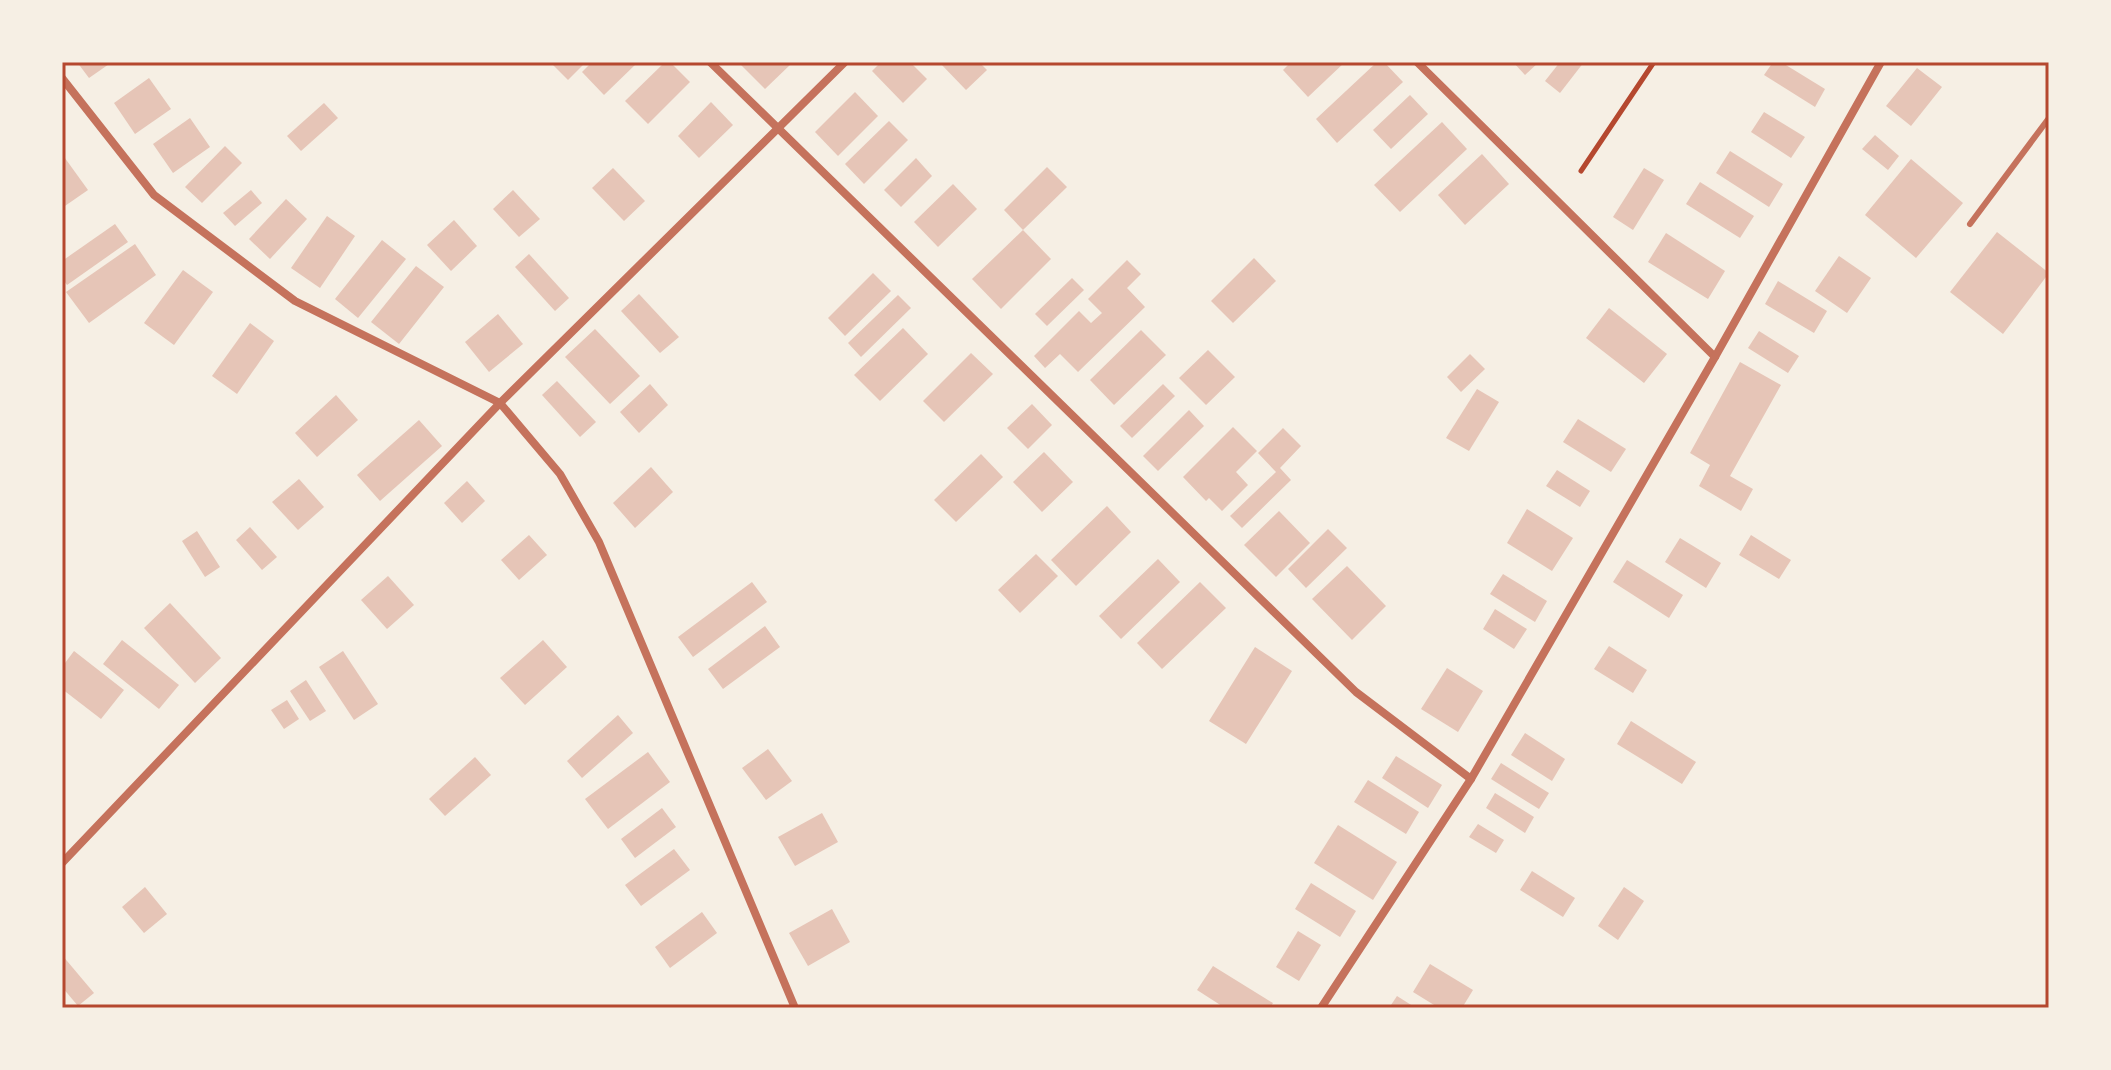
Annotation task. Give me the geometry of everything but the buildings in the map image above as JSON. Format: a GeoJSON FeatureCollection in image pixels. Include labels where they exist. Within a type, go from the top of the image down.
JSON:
{"type":"FeatureCollection","features":[{"type":"Feature","properties":{"kind":"street"},"geometry":{"type":"LineString","coordinates":[[710,62],[1356,692],[1471,779]]}},
{"type":"Feature","properties":{"kind":"street"},"geometry":{"type":"LineString","coordinates":[[62,863],[500,403],[845,62]]}},
{"type":"Feature","properties":{"kind":"street"},"geometry":{"type":"LineString","coordinates":[[1417,62],[1715,357]]}},
{"type":"Feature","properties":{"kind":"street"},"geometry":{"type":"LineString","coordinates":[[1321,1008],[1471,779],[1881,62]]}},
{"type":"Feature","properties":{"kind":"street"},"geometry":{"type":"LineString","coordinates":[[62,78],[154,195],[295,301],[500,403],[560,474],[599,542],[795,1008]]}},
{"type":"Feature","properties":{"kind":"lane"},"geometry":{"type":"LineString","coordinates":[[1970,224],[2049,118]]}},
{"type":"Feature","properties":{"kind":"path"},"geometry":{"type":"LineString","coordinates":[[1581,171],[1654,62]]}}]}
